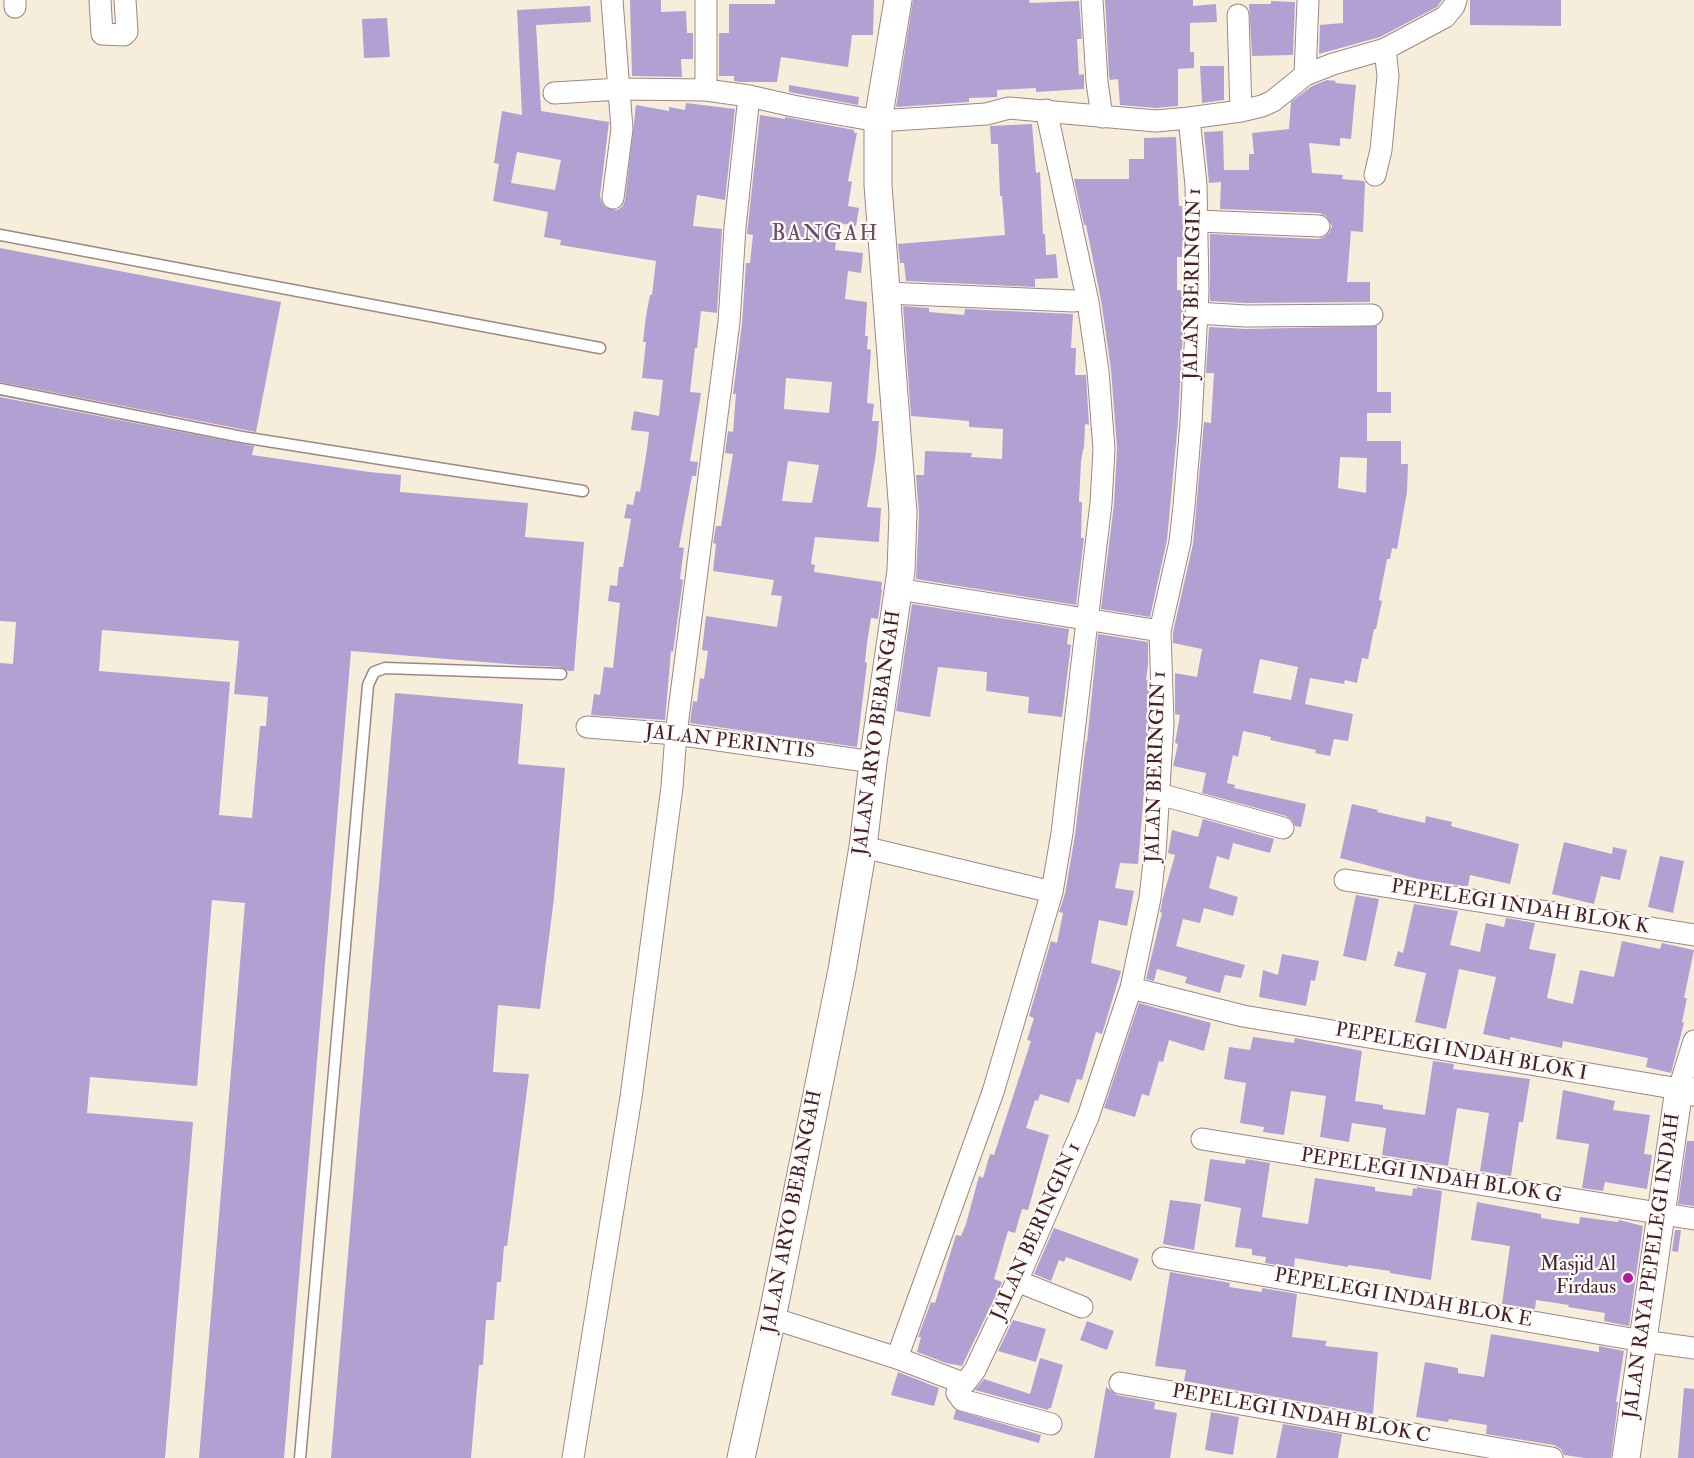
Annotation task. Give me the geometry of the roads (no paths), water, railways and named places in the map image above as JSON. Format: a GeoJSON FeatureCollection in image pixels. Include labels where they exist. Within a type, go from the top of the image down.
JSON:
{"type":"FeatureCollection","features":[{"type":"Feature","properties":{"kind":"street"},"geometry":{"type":"LineString","coordinates":[[100,0],[102,34],[124,35],[127,32],[125,0]]}},
{"type":"Feature","properties":{"kind":"street"},"geometry":{"type":"LineString","coordinates":[[612,0],[622,129],[613,198]]}},
{"type":"Feature","properties":{"kind":"street"},"geometry":{"type":"LineString","coordinates":[[706,0],[706,90]]}},
{"type":"Feature","properties":{"kind":"street","name":"JALAN ARYO BEBANGAH"},"geometry":{"type":"LineString","coordinates":[[741,1458],[772,1318],[842,970],[863,848],[898,589],[903,541],[903,513],[880,215],[878,122],[898,0]]}},
{"type":"Feature","properties":{"kind":"street"},"geometry":{"type":"LineString","coordinates":[[1092,0],[1097,82],[1102,117]]}},
{"type":"Feature","properties":{"kind":"street"},"geometry":{"type":"LineString","coordinates":[[1305,75],[1308,0]]}},
{"type":"Feature","properties":{"kind":"street"},"geometry":{"type":"LineString","coordinates":[[554,93],[620,89],[706,90],[878,122],[986,114],[1009,108],[1156,121],[1189,118],[1241,111],[1273,101],[1305,75],[1333,64],[1385,49],[1445,17],[1456,0]]}},
{"type":"Feature","properties":{"kind":"street"},"geometry":{"type":"LineString","coordinates":[[1238,15],[1241,111]]}},
{"type":"Feature","properties":{"kind":"street"},"geometry":{"type":"LineString","coordinates":[[1375,175],[1381,150],[1388,76],[1385,49]]}},
{"type":"Feature","properties":{"kind":"street"},"geometry":{"type":"LineString","coordinates":[[573,1458],[632,1097],[672,787],[676,734],[729,322],[735,227],[748,96]]}},
{"type":"Feature","properties":{"kind":"street"},"geometry":{"type":"LineString","coordinates":[[897,1358],[993,1092],[1052,892],[1062,833],[1103,476],[1098,371],[1088,302],[1046,110]]}},
{"type":"Feature","properties":{"kind":"street","name":"JALAN BERINGIN 1"},"geometry":{"type":"LineString","coordinates":[[963,1382],[971,1378],[1017,1281],[1088,1117],[1131,988],[1150,898],[1163,723],[1160,631],[1180,542],[1191,423],[1198,221],[1189,118]]}},
{"type":"Feature","properties":{"kind":"street"},"geometry":{"type":"LineString","coordinates":[[1198,221],[1319,226]]}},
{"type":"Feature","properties":{"kind":"street"},"geometry":{"type":"LineString","coordinates":[[886,293],[1074,301]]}},
{"type":"Feature","properties":{"kind":"street"},"geometry":{"type":"LineString","coordinates":[[1196,313],[1246,316],[1372,315]]}},
{"type":"Feature","properties":{"kind":"street"},"geometry":{"type":"LineString","coordinates":[[898,589],[1160,631]]}},
{"type":"Feature","properties":{"kind":"street","name":"JALAN PERINTIS"},"geometry":{"type":"LineString","coordinates":[[587,726],[676,734],[873,762]]}},
{"type":"Feature","properties":{"kind":"street"},"geometry":{"type":"LineString","coordinates":[[1159,794],[1283,828]]}},
{"type":"Feature","properties":{"kind":"street"},"geometry":{"type":"LineString","coordinates":[[863,848],[1052,892]]}},
{"type":"Feature","properties":{"kind":"street","name":"PEPELEGI INDAH BLOK K"},"geometry":{"type":"LineString","coordinates":[[1345,880],[1694,935]]}},
{"type":"Feature","properties":{"kind":"street","name":"PEPELEGI INDAH BLOK I"},"geometry":{"type":"LineString","coordinates":[[1131,988],[1243,1016],[1686,1091]]}},
{"type":"Feature","properties":{"kind":"street","name":"JALAN RAYA PEPELEGI INDAH"},"geometry":{"type":"LineString","coordinates":[[1626,1458],[1661,1214],[1694,1041]]}},
{"type":"Feature","properties":{"kind":"street","name":"PEPELEGI INDAH BLOK G"},"geometry":{"type":"LineString","coordinates":[[1202,1140],[1694,1219]]}},
{"type":"Feature","properties":{"kind":"street","name":"PEPELEGI INDAH BLOK E"},"geometry":{"type":"LineString","coordinates":[[1163,1258],[1694,1348]]}},
{"type":"Feature","properties":{"kind":"street"},"geometry":{"type":"LineString","coordinates":[[1017,1281],[1082,1307]]}},
{"type":"Feature","properties":{"kind":"street"},"geometry":{"type":"LineString","coordinates":[[772,1318],[963,1382],[957,1393],[962,1400],[1051,1424]]}},
{"type":"Feature","properties":{"kind":"street","name":"PEPELEGI INDAH BLOK C"},"geometry":{"type":"LineString","coordinates":[[1120,1383],[1552,1458]]}},
{"type":"Feature","properties":{"kind":"lane"},"geometry":{"type":"LineString","coordinates":[[0,235],[600,348]]}},
{"type":"Feature","properties":{"kind":"lane"},"geometry":{"type":"LineString","coordinates":[[0,389],[242,437],[583,491]]}},
{"type":"Feature","properties":{"kind":"lane"},"geometry":{"type":"LineString","coordinates":[[300,1458],[368,685],[374,672],[385,668],[561,674]]}},
{"type":"Feature","properties":{"kind":"place","name":"Masjid Al Firdaus"},"geometry":{"type":"Point","coordinates":[1628,1278]}},
{"type":"Feature","properties":{"kind":"district","name":"BANGAH"},"geometry":{"type":"Point","coordinates":[825,235]}}]}
